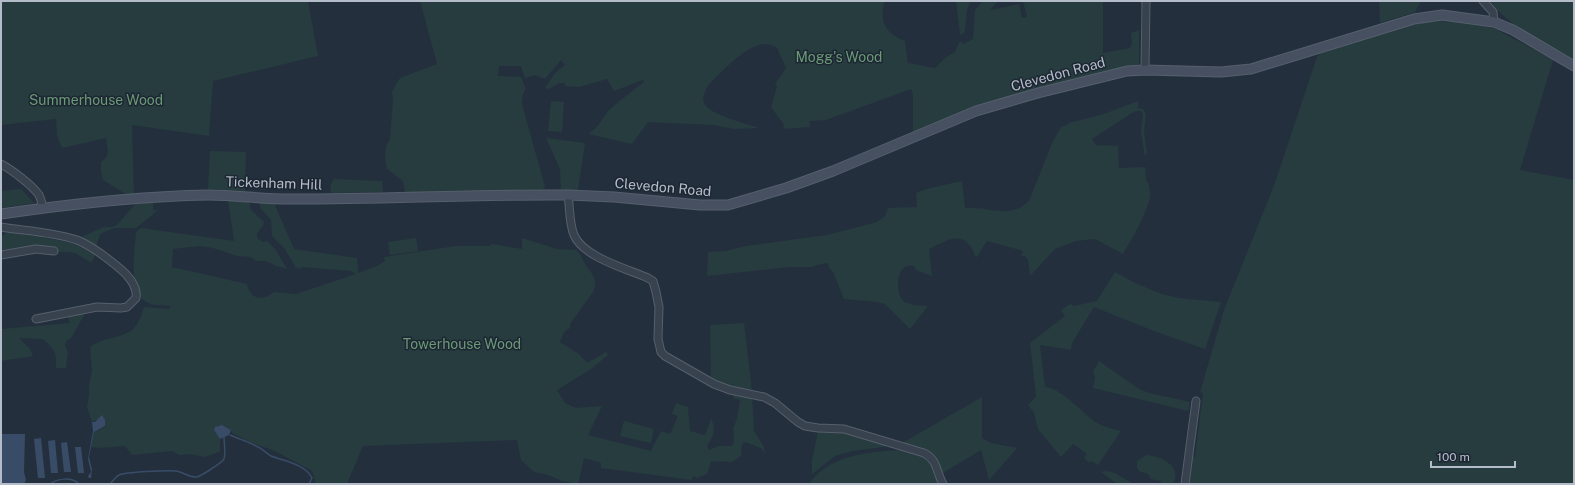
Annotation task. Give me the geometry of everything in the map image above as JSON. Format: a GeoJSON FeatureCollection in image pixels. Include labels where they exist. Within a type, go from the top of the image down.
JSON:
{"type":"FeatureCollection","features":[{"type":"Feature","properties":{"kind":"main road","name":"Clevedon Road"},"geometry":{"type":"LineString","coordinates":[[548,195],[568,194],[614,197],[700,206],[737,203],[834,171],[988,108],[1103,76],[1127,71],[1145,70],[1221,72],[1251,69],[1414,19],[1442,15],[1494,22],[1513,30],[1574,66]]}},
{"type":"Feature","properties":{"kind":"main road","name":"Tickenham Hill"},"geometry":{"type":"LineString","coordinates":[[1,214],[112,200],[159,196],[211,195],[294,200],[548,195]]}},
{"type":"Feature","properties":{"kind":"street"},"geometry":{"type":"LineString","coordinates":[[1145,70],[1146,1]]}},
{"type":"Feature","properties":{"kind":"street"},"geometry":{"type":"LineString","coordinates":[[1483,1],[1492,12],[1494,22]]}},
{"type":"Feature","properties":{"kind":"street"},"geometry":{"type":"LineString","coordinates":[[1,164],[13,170],[37,193],[41,199],[43,208]]}},
{"type":"Feature","properties":{"kind":"street"},"geometry":{"type":"LineString","coordinates":[[568,194],[572,229],[581,245],[599,257],[653,281],[659,307],[660,347],[665,356],[714,384],[730,390],[764,396],[805,426],[844,429],[924,453],[934,460],[943,484]]}},
{"type":"Feature","properties":{"kind":"street"},"geometry":{"type":"LineString","coordinates":[[1,226],[57,235],[81,242],[96,250],[122,270],[132,282],[136,291],[136,298],[127,307],[97,307],[36,319]]}},
{"type":"Feature","properties":{"kind":"street"},"geometry":{"type":"LineString","coordinates":[[1,255],[36,249],[54,252]]}},
{"type":"Feature","properties":{"kind":"street"},"geometry":{"type":"LineString","coordinates":[[1185,484],[1196,401]]}},
{"type":"Feature","properties":{"kind":"green space","name":"Summerhouse Wood"},"geometry":{"type":"Polygon","coordinates":[[[1,1],[308,1],[318,56],[213,81],[209,136],[132,125],[134,195],[127,195],[103,180],[101,162],[107,154],[106,138],[62,148],[57,136],[56,119],[1,125],[1,1]]]}},
{"type":"Feature","properties":{"kind":"green space","name":"Mogg's Wood"},"geometry":{"type":"Polygon","coordinates":[[[420,1],[885,1],[882,15],[883,21],[888,31],[905,41],[908,63],[935,68],[946,57],[955,52],[960,41],[963,44],[973,39],[975,10],[983,1],[998,1],[990,10],[1019,4],[1022,18],[1027,17],[1023,1],[1103,1],[1103,53],[1130,48],[1132,43],[1131,33],[1139,30],[1139,67],[913,133],[913,95],[911,89],[826,120],[809,121],[810,127],[783,129],[784,125],[771,107],[777,86],[775,84],[786,68],[777,48],[768,44],[759,45],[749,49],[731,63],[708,85],[704,93],[703,101],[706,106],[716,113],[759,128],[733,129],[714,125],[648,122],[632,144],[588,134],[598,126],[609,110],[644,82],[643,80],[614,91],[607,79],[579,87],[565,86],[565,83],[559,83],[549,89],[545,88],[555,73],[565,65],[561,60],[545,79],[535,75],[525,78],[521,66],[499,66],[498,76],[521,77],[526,89],[523,94],[522,104],[545,187],[542,190],[408,193],[405,192],[403,181],[387,169],[385,159],[386,146],[390,139],[393,100],[392,91],[400,78],[437,64],[420,1]]]}},
{"type":"Feature","properties":{"kind":"green space"},"geometry":{"type":"Polygon","coordinates":[[[956,1],[971,1],[967,10],[965,30],[964,33],[960,35],[956,1]]]}},
{"type":"Feature","properties":{"kind":"green space"},"geometry":{"type":"Polygon","coordinates":[[[1379,1],[1421,1],[1415,12],[1380,23],[1379,1]]]}},
{"type":"Feature","properties":{"kind":"green space"},"geometry":{"type":"Polygon","coordinates":[[[1490,1],[1574,1],[1574,60],[1520,30],[1496,9],[1490,1]]]}},
{"type":"Feature","properties":{"kind":"green space"},"geometry":{"type":"Polygon","coordinates":[[[1435,21],[1462,22],[1494,28],[1553,60],[1520,170],[1574,180],[1574,484],[1187,484],[1192,456],[1195,457],[1203,393],[1200,392],[1224,310],[1275,183],[1317,57],[1321,53],[1377,34],[1406,26],[1435,21]]]}},
{"type":"Feature","properties":{"kind":"green space"},"geometry":{"type":"Polygon","coordinates":[[[551,101],[564,102],[562,132],[548,131],[551,101]]]}},
{"type":"Feature","properties":{"kind":"green space"},"geometry":{"type":"Polygon","coordinates":[[[1138,101],[1138,108],[1143,109],[1146,114],[1144,131],[1147,154],[1145,154],[1146,164],[1141,131],[1143,114],[1141,111],[1135,111],[1092,139],[1096,145],[1118,146],[1119,168],[1145,167],[1146,180],[1149,184],[1149,202],[1139,225],[1123,254],[1095,239],[1076,241],[1055,249],[1030,276],[1028,260],[1025,256],[1021,256],[1023,251],[987,241],[976,258],[968,243],[957,238],[951,239],[929,249],[932,276],[916,270],[914,266],[903,268],[900,273],[898,285],[904,302],[914,305],[928,306],[910,329],[885,304],[844,299],[828,263],[812,267],[790,267],[707,276],[708,252],[726,251],[745,246],[827,235],[877,222],[885,216],[888,208],[917,207],[916,193],[930,188],[962,181],[965,208],[1011,211],[1020,208],[1029,201],[1052,143],[1061,127],[1068,125],[1069,123],[1101,115],[1138,101]]]}},
{"type":"Feature","properties":{"kind":"green space"},"geometry":{"type":"Polygon","coordinates":[[[546,138],[585,143],[578,190],[561,190],[560,169],[546,138]]]}},
{"type":"Feature","properties":{"kind":"green space"},"geometry":{"type":"Polygon","coordinates":[[[210,151],[246,152],[245,191],[208,189],[210,151]]]}},
{"type":"Feature","properties":{"kind":"green space"},"geometry":{"type":"Polygon","coordinates":[[[334,179],[382,181],[383,192],[331,193],[330,185],[334,179]]]}},
{"type":"Feature","properties":{"kind":"green space"},"geometry":{"type":"Polygon","coordinates":[[[21,189],[34,203],[1,208],[1,191],[21,189]]]}},
{"type":"Feature","properties":{"kind":"green space","name":"Towerhouse Wood"},"geometry":{"type":"Polygon","coordinates":[[[228,200],[249,202],[251,210],[264,222],[263,226],[257,233],[257,238],[263,242],[267,241],[276,250],[287,269],[266,261],[256,261],[251,257],[237,256],[213,248],[200,246],[173,249],[172,267],[247,284],[254,296],[261,298],[274,292],[296,294],[356,274],[351,271],[301,267],[301,269],[294,267],[295,266],[285,249],[272,236],[271,220],[261,209],[259,202],[274,203],[294,249],[357,258],[358,273],[377,266],[385,261],[384,257],[456,246],[490,246],[492,244],[522,249],[522,238],[557,249],[577,250],[585,265],[593,275],[595,286],[593,292],[570,324],[570,328],[564,332],[560,342],[579,354],[587,363],[606,352],[608,355],[591,369],[557,390],[565,403],[576,408],[602,406],[588,435],[651,451],[661,431],[670,434],[678,416],[672,414],[676,403],[688,407],[690,431],[705,435],[711,419],[714,430],[707,446],[709,450],[719,446],[732,446],[734,441],[733,428],[737,419],[740,400],[733,398],[734,393],[752,395],[754,431],[764,447],[765,454],[762,449],[746,442],[742,444],[741,456],[732,462],[711,461],[707,474],[697,478],[693,476],[692,480],[601,468],[601,463],[584,458],[578,484],[562,481],[548,475],[534,472],[521,460],[517,440],[363,446],[347,484],[316,484],[312,471],[273,450],[254,444],[232,433],[227,427],[222,426],[218,426],[214,429],[220,439],[220,452],[204,457],[190,454],[180,455],[172,451],[132,455],[125,446],[101,448],[91,447],[94,432],[105,427],[104,417],[92,422],[87,407],[92,371],[90,347],[99,342],[132,330],[142,314],[144,307],[170,309],[170,306],[148,303],[141,298],[137,290],[134,270],[136,232],[141,228],[234,241],[228,200]]]}},
{"type":"Feature","properties":{"kind":"green space"},"geometry":{"type":"Polygon","coordinates":[[[153,201],[153,210],[158,210],[136,228],[114,228],[100,234],[96,247],[79,238],[104,227],[112,227],[117,225],[137,202],[153,201]]]}},
{"type":"Feature","properties":{"kind":"green space"},"geometry":{"type":"Polygon","coordinates":[[[10,231],[72,243],[95,254],[92,263],[75,253],[55,252],[35,246],[1,250],[1,236],[10,231]]]}},
{"type":"Feature","properties":{"kind":"green space"},"geometry":{"type":"Polygon","coordinates":[[[416,238],[418,251],[390,255],[388,242],[416,238]]]}},
{"type":"Feature","properties":{"kind":"green space"},"geometry":{"type":"Polygon","coordinates":[[[1115,272],[1135,283],[1162,294],[1178,298],[1221,302],[1205,349],[1154,331],[1094,307],[1072,343],[1071,350],[1040,345],[1045,387],[1052,388],[1065,396],[1097,423],[1121,431],[1098,465],[1091,461],[1089,463],[1084,458],[1087,454],[1073,444],[1061,457],[1038,429],[1034,413],[1028,405],[1036,396],[1030,343],[1065,316],[1061,310],[1070,304],[1074,306],[1097,301],[1115,272]]]}},
{"type":"Feature","properties":{"kind":"green space"},"geometry":{"type":"Polygon","coordinates":[[[87,310],[71,338],[67,340],[65,345],[68,352],[66,368],[56,368],[54,351],[43,339],[19,338],[30,349],[33,356],[1,361],[1,329],[70,323],[67,314],[87,310]]]}},
{"type":"Feature","properties":{"kind":"green space"},"geometry":{"type":"Polygon","coordinates":[[[744,323],[752,391],[733,388],[711,381],[710,325],[744,323]]]}},
{"type":"Feature","properties":{"kind":"green space"},"geometry":{"type":"Polygon","coordinates":[[[1099,361],[1139,389],[1149,393],[1190,402],[1188,411],[1093,388],[1095,377],[1093,372],[1099,361]]]}},
{"type":"Feature","properties":{"kind":"green space"},"geometry":{"type":"Polygon","coordinates":[[[982,397],[982,438],[991,443],[1017,448],[989,480],[981,450],[941,474],[932,454],[923,449],[902,443],[982,397]]]}},
{"type":"Feature","properties":{"kind":"green space"},"geometry":{"type":"Polygon","coordinates":[[[624,421],[654,429],[651,443],[620,436],[624,421]]]}},
{"type":"Feature","properties":{"kind":"green space"},"geometry":{"type":"Polygon","coordinates":[[[841,431],[891,446],[853,451],[835,456],[812,474],[812,460],[818,432],[841,431]]]}},
{"type":"Feature","properties":{"kind":"green space"},"geometry":{"type":"Polygon","coordinates":[[[900,450],[914,452],[931,462],[939,484],[809,484],[817,474],[838,461],[862,454],[900,450]]]}},
{"type":"Feature","properties":{"kind":"green space"},"geometry":{"type":"Polygon","coordinates":[[[1146,455],[1158,457],[1173,467],[1175,478],[1173,484],[1160,484],[1161,481],[1151,479],[1148,474],[1139,471],[1137,468],[1137,461],[1146,455]]]}},
{"type":"Feature","properties":{"kind":"green space"},"geometry":{"type":"Polygon","coordinates":[[[1107,471],[1115,473],[1133,484],[1117,484],[1101,472],[1107,471]]]}},
{"type":"Feature","properties":{"kind":"water"},"geometry":{"type":"Polygon","coordinates":[[[102,415],[105,420],[105,426],[94,432],[89,457],[92,469],[91,478],[89,478],[88,476],[91,472],[88,459],[93,431],[92,422],[95,422],[102,415]]]}},
{"type":"Feature","properties":{"kind":"water"},"geometry":{"type":"Polygon","coordinates":[[[222,425],[231,430],[229,435],[220,439],[214,430],[215,427],[222,425]]]}},
{"type":"Feature","properties":{"kind":"water"},"geometry":{"type":"Polygon","coordinates":[[[1,434],[25,434],[24,472],[26,480],[24,484],[1,484],[1,434]]]}},
{"type":"Feature","properties":{"kind":"water"},"geometry":{"type":"Polygon","coordinates":[[[41,438],[45,478],[38,478],[34,439],[41,438]]]}},
{"type":"Feature","properties":{"kind":"water"},"geometry":{"type":"Polygon","coordinates":[[[55,440],[58,473],[51,473],[48,441],[55,440]]]}},
{"type":"Feature","properties":{"kind":"water"},"geometry":{"type":"Polygon","coordinates":[[[67,442],[71,472],[64,472],[61,443],[67,442]]]}},
{"type":"Feature","properties":{"kind":"water"},"geometry":{"type":"Polygon","coordinates":[[[75,447],[81,447],[84,473],[78,473],[75,447]]]}},
{"type":"Feature","properties":{"kind":"waterway"},"geometry":{"type":"LineString","coordinates":[[230,435],[260,448],[271,456],[304,469],[312,478],[309,484]]}},
{"type":"Feature","properties":{"kind":"waterway"},"geometry":{"type":"LineString","coordinates":[[110,484],[119,475],[138,472],[176,471],[192,477],[197,477],[212,469],[224,459],[224,437]]}},
{"type":"Feature","properties":{"kind":"waterway"},"geometry":{"type":"LineString","coordinates":[[50,484],[57,480],[65,479],[73,480],[79,484]]}}]}
